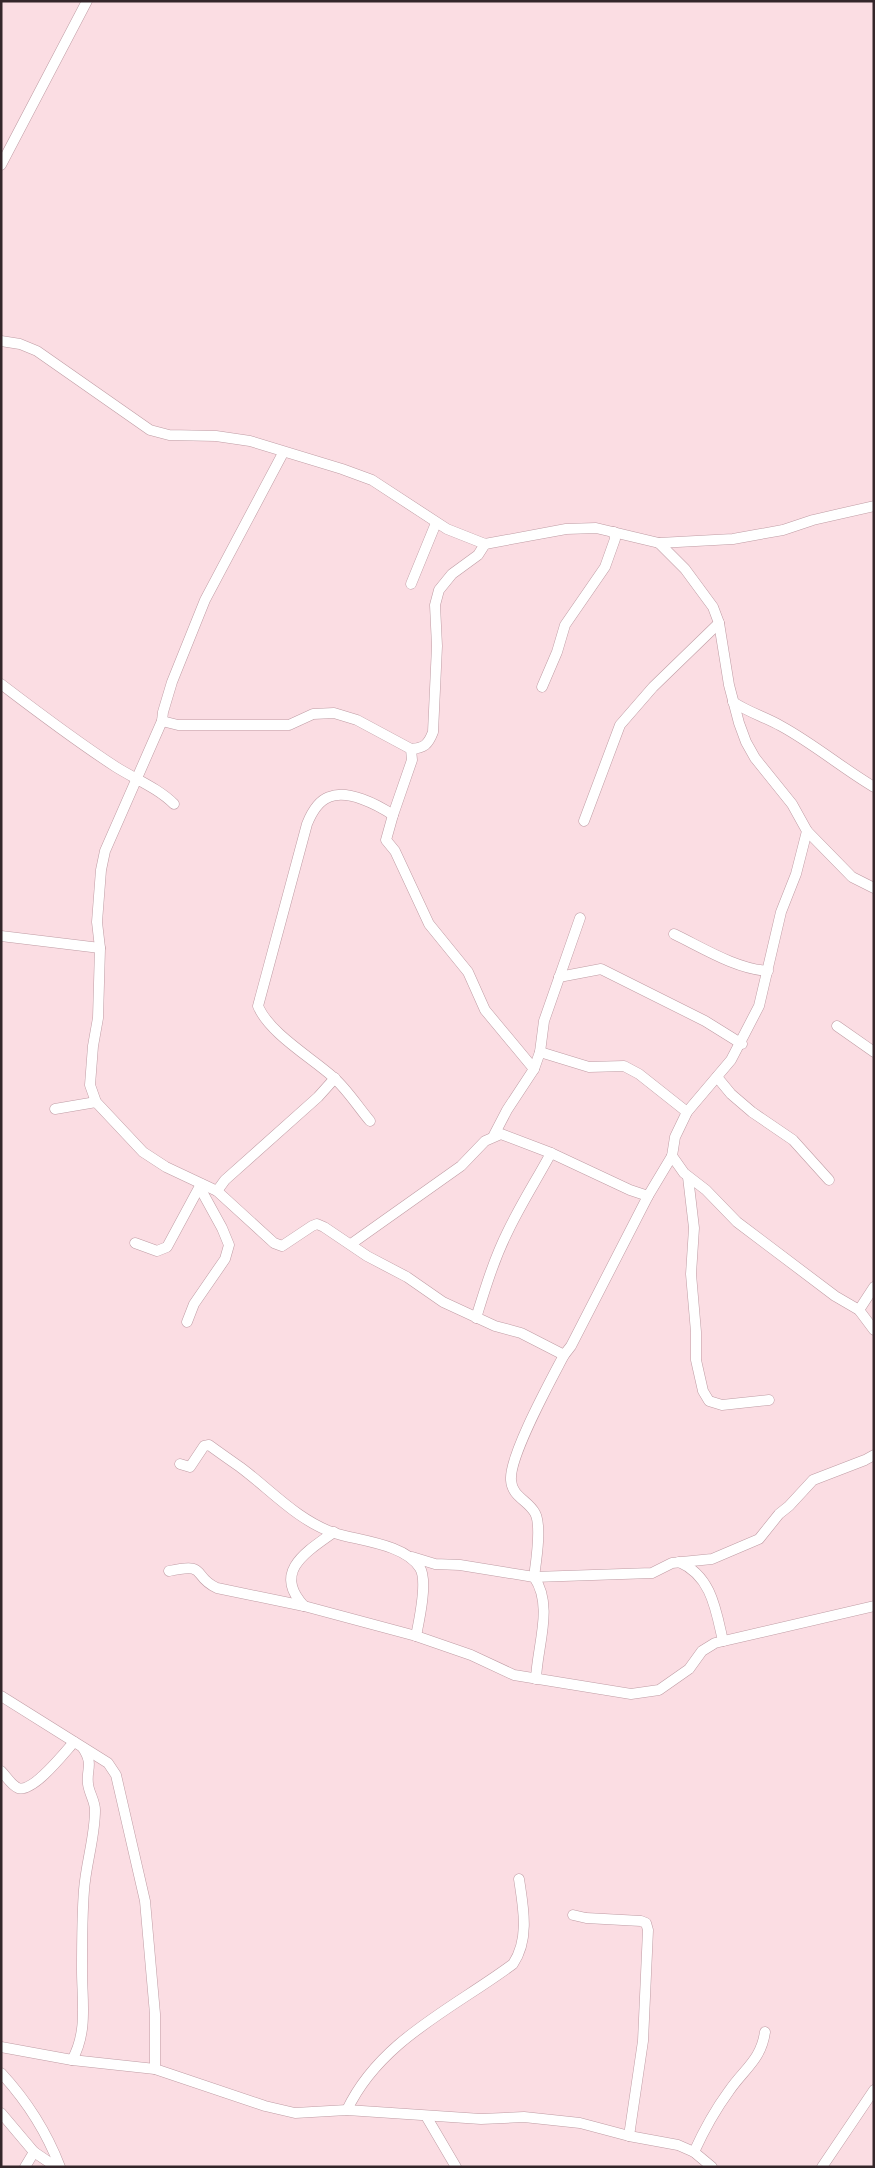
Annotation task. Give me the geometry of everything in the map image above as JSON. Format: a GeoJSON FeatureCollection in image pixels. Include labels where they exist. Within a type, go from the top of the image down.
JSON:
{"type":"FeatureCollection","features":[{"type":"Feature","properties":{"kind":"street"},"geometry":{"type":"LineString","coordinates":[[1,165],[87,1]]}},
{"type":"Feature","properties":{"kind":"street"},"geometry":{"type":"LineString","coordinates":[[1,341],[20,344],[37,351],[150,430],[169,435],[232,438],[250,441],[342,469],[372,480],[436,523],[485,544],[566,529],[596,528],[659,543],[733,539],[784,530],[813,520],[874,506]]}},
{"type":"Feature","properties":{"kind":"street"},"geometry":{"type":"LineString","coordinates":[[283,452],[205,600],[172,682],[162,721],[116,822],[105,851],[101,870],[97,922],[100,948],[98,1018],[92,1046],[90,1085],[96,1102],[143,1152],[200,1186],[217,1191],[274,1243],[282,1246],[317,1224],[367,1256],[407,1277],[443,1302],[476,1318],[521,1334],[564,1354]]}},
{"type":"Feature","properties":{"kind":"street"},"geometry":{"type":"LineString","coordinates":[[411,584],[436,523]]}},
{"type":"Feature","properties":{"kind":"street"},"geometry":{"type":"LineString","coordinates":[[542,687],[557,652],[565,625],[605,567],[615,539],[614,532]]}},
{"type":"Feature","properties":{"kind":"street"},"geometry":{"type":"LineString","coordinates":[[659,543],[685,569],[708,598],[716,613],[733,702],[750,750],[792,804],[807,831],[852,877],[874,888]]}},
{"type":"Feature","properties":{"kind":"street"},"geometry":{"type":"LineString","coordinates":[[162,721],[178,724],[289,725],[313,714],[334,713],[357,720],[411,749],[422,748],[429,743],[433,732],[437,646],[435,605],[439,590],[452,574],[478,555],[485,544]]}},
{"type":"Feature","properties":{"kind":"street"},"geometry":{"type":"LineString","coordinates":[[584,821],[620,725],[653,687],[719,623]]}},
{"type":"Feature","properties":{"kind":"street"},"geometry":{"type":"LineString","coordinates":[[1,684],[58,729],[136,780],[165,795],[174,804]]}},
{"type":"Feature","properties":{"kind":"street"},"geometry":{"type":"LineString","coordinates":[[733,702],[750,712],[779,724],[814,745],[874,787]]}},
{"type":"Feature","properties":{"kind":"street"},"geometry":{"type":"LineString","coordinates":[[411,749],[412,760],[386,840],[395,851],[429,924],[468,972],[485,1010],[534,1069]]}},
{"type":"Feature","properties":{"kind":"street"},"geometry":{"type":"LineString","coordinates":[[370,1121],[335,1078],[297,1049],[262,1015],[258,1006],[311,815],[321,802],[330,796],[345,796],[378,805],[393,815]]}},
{"type":"Feature","properties":{"kind":"street"},"geometry":{"type":"LineString","coordinates":[[536,1679],[536,1661],[542,1638],[544,1600],[541,1587],[534,1577],[539,1539],[536,1513],[517,1495],[512,1487],[511,1469],[528,1427],[564,1354],[571,1346],[648,1196],[672,1156],[675,1136],[687,1112],[732,1060],[742,1044],[759,1006],[782,912],[796,874],[807,831]]}},
{"type":"Feature","properties":{"kind":"street"},"geometry":{"type":"LineString","coordinates":[[494,1135],[534,1069],[540,1052],[544,1021],[580,918]]}},
{"type":"Feature","properties":{"kind":"street"},"geometry":{"type":"LineString","coordinates":[[674,934],[733,962],[759,971],[768,971]]}},
{"type":"Feature","properties":{"kind":"street"},"geometry":{"type":"LineString","coordinates":[[1,936],[100,948]]}},
{"type":"Feature","properties":{"kind":"street"},"geometry":{"type":"LineString","coordinates":[[559,977],[602,969],[705,1021],[742,1044]]}},
{"type":"Feature","properties":{"kind":"street"},"geometry":{"type":"LineString","coordinates":[[836,1026],[874,1052]]}},
{"type":"Feature","properties":{"kind":"street"},"geometry":{"type":"LineString","coordinates":[[540,1052],[589,1066],[624,1066],[639,1074],[687,1112]]}},
{"type":"Feature","properties":{"kind":"street"},"geometry":{"type":"LineString","coordinates":[[717,1077],[731,1094],[752,1112],[792,1140],[829,1180]]}},
{"type":"Feature","properties":{"kind":"street"},"geometry":{"type":"LineString","coordinates":[[217,1191],[225,1180],[318,1097],[335,1078]]}},
{"type":"Feature","properties":{"kind":"street"},"geometry":{"type":"LineString","coordinates":[[55,1109],[96,1102]]}},
{"type":"Feature","properties":{"kind":"street"},"geometry":{"type":"LineString","coordinates":[[351,1244],[461,1166],[485,1141],[494,1135],[501,1134],[552,1153],[630,1190],[648,1196]]}},
{"type":"Feature","properties":{"kind":"street"},"geometry":{"type":"LineString","coordinates":[[476,1318],[487,1281],[507,1233],[525,1196],[552,1153]]}},
{"type":"Feature","properties":{"kind":"street"},"geometry":{"type":"LineString","coordinates":[[672,1156],[675,1163],[688,1177],[706,1190],[737,1222],[835,1296],[859,1310],[874,1330]]}},
{"type":"Feature","properties":{"kind":"street"},"geometry":{"type":"LineString","coordinates":[[688,1177],[694,1228],[691,1274],[696,1332],[696,1360],[703,1391],[710,1401],[722,1405],[769,1400]]}},
{"type":"Feature","properties":{"kind":"street"},"geometry":{"type":"LineString","coordinates":[[135,1243],[157,1251],[167,1247],[200,1186]]}},
{"type":"Feature","properties":{"kind":"street"},"geometry":{"type":"LineString","coordinates":[[188,1322],[194,1304],[225,1259],[229,1245],[200,1186]]}},
{"type":"Feature","properties":{"kind":"street"},"geometry":{"type":"LineString","coordinates":[[859,1310],[874,1287]]}},
{"type":"Feature","properties":{"kind":"street"},"geometry":{"type":"LineString","coordinates":[[180,1464],[190,1467],[204,1446],[209,1445],[312,1523],[334,1532],[382,1545],[435,1564],[460,1565],[534,1577],[652,1573],[666,1565],[678,1562],[712,1559],[760,1539],[779,1514],[813,1480],[866,1460],[874,1455]]}},
{"type":"Feature","properties":{"kind":"street"},"geometry":{"type":"LineString","coordinates":[[304,1606],[296,1598],[290,1582],[290,1576],[295,1565],[307,1552],[334,1532]]}},
{"type":"Feature","properties":{"kind":"street"},"geometry":{"type":"LineString","coordinates":[[412,1557],[421,1570],[424,1580],[416,1636]]}},
{"type":"Feature","properties":{"kind":"street"},"geometry":{"type":"LineString","coordinates":[[678,1562],[696,1572],[705,1583],[712,1597],[723,1641]]}},
{"type":"Feature","properties":{"kind":"street"},"geometry":{"type":"LineString","coordinates":[[169,1571],[186,1567],[192,1568],[201,1573],[211,1585],[217,1588],[304,1606],[416,1636],[471,1655],[505,1672],[536,1679],[631,1694],[649,1693],[659,1690],[688,1669],[702,1650],[715,1643],[874,1606]]}},
{"type":"Feature","properties":{"kind":"street"},"geometry":{"type":"LineString","coordinates":[[1,1696],[108,1763],[116,1775],[145,1901],[154,2006],[155,2069]]}},
{"type":"Feature","properties":{"kind":"street"},"geometry":{"type":"LineString","coordinates":[[1,1770],[12,1784],[19,1788],[28,1788],[74,1742]]}},
{"type":"Feature","properties":{"kind":"street"},"geometry":{"type":"LineString","coordinates":[[72,2060],[79,2047],[84,2017],[82,1971],[84,1892],[86,1863],[95,1808],[88,1783],[90,1768],[88,1756],[83,1748]]}},
{"type":"Feature","properties":{"kind":"street"},"geometry":{"type":"LineString","coordinates":[[347,2110],[357,2089],[386,2055],[415,2031],[513,1964],[519,1956],[524,1937],[519,1879]]}},
{"type":"Feature","properties":{"kind":"street"},"geometry":{"type":"LineString","coordinates":[[573,1915],[586,1918],[641,1921],[646,1924],[648,1930],[643,2041],[629,2136]]}},
{"type":"Feature","properties":{"kind":"street"},"geometry":{"type":"LineString","coordinates":[[694,2152],[719,2105],[758,2056],[766,2032]]}},
{"type":"Feature","properties":{"kind":"street"},"geometry":{"type":"LineString","coordinates":[[1,2047],[72,2060],[155,2069],[265,2106],[295,2113],[347,2110],[481,2119],[524,2117],[580,2123],[629,2136],[678,2145],[694,2152],[712,2167]]}},
{"type":"Feature","properties":{"kind":"street"},"geometry":{"type":"LineString","coordinates":[[1,2073],[12,2085],[50,2142],[58,2167]]}},
{"type":"Feature","properties":{"kind":"street"},"geometry":{"type":"LineString","coordinates":[[822,2167],[874,2090]]}},
{"type":"Feature","properties":{"kind":"street"},"geometry":{"type":"LineString","coordinates":[[1,2113],[34,2152],[58,2167]]}},
{"type":"Feature","properties":{"kind":"street"},"geometry":{"type":"LineString","coordinates":[[426,2116],[456,2167]]}},
{"type":"Feature","properties":{"kind":"street"},"geometry":{"type":"LineString","coordinates":[[25,2167],[34,2152]]}}]}
